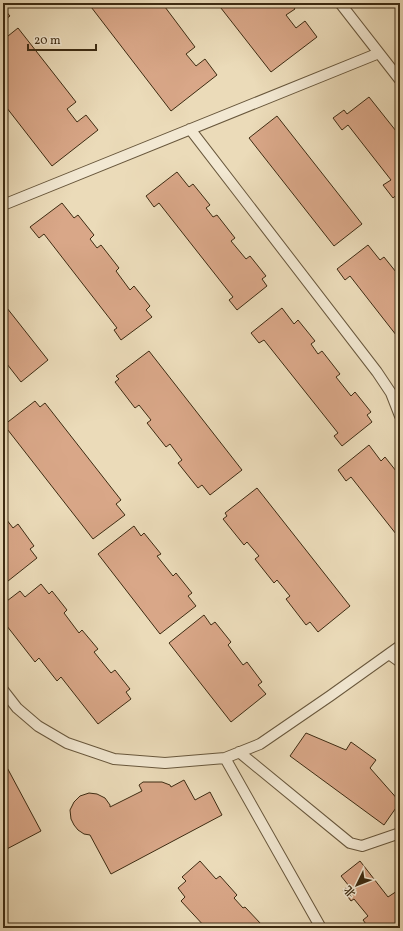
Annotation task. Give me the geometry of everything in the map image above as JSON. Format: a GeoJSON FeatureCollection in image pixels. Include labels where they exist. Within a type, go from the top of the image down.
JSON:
{"type":"FeatureCollection","features":[{"type":"Feature","properties":{"kind":"lane"},"geometry":{"type":"LineString","coordinates":[[340,3],[400,80]]}},
{"type":"Feature","properties":{"kind":"lane"},"geometry":{"type":"LineString","coordinates":[[3,205],[379,53]]}},
{"type":"Feature","properties":{"kind":"lane"},"geometry":{"type":"LineString","coordinates":[[190,129],[377,372],[391,394],[400,416]]}},
{"type":"Feature","properties":{"kind":"lane"},"geometry":{"type":"LineString","coordinates":[[3,690],[17,708],[38,726],[67,743],[114,759],[165,763],[225,758],[260,744],[400,646]]}},
{"type":"Feature","properties":{"kind":"lane"},"geometry":{"type":"LineString","coordinates":[[389,654],[400,662]]}},
{"type":"Feature","properties":{"kind":"lane"},"geometry":{"type":"LineString","coordinates":[[239,752],[350,843],[362,846],[400,833]]}},
{"type":"Feature","properties":{"kind":"lane"},"geometry":{"type":"LineString","coordinates":[[225,758],[321,928]]}},
{"type":"Feature","properties":{"kind":"building"},"geometry":{"type":"Polygon","coordinates":[[[88,3],[162,3],[195,47],[186,54],[196,66],[205,59],[217,75],[171,111],[88,3]]]}},
{"type":"Feature","properties":{"kind":"building"},"geometry":{"type":"Polygon","coordinates":[[[217,3],[291,3],[295,9],[286,15],[296,28],[305,21],[317,37],[271,72],[217,3]]]}},
{"type":"Feature","properties":{"kind":"building"},"geometry":{"type":"Polygon","coordinates":[[[3,8],[10,16],[3,21],[3,8]]]}},
{"type":"Feature","properties":{"kind":"building"},"geometry":{"type":"Polygon","coordinates":[[[18,28],[76,102],[67,109],[77,122],[86,115],[98,130],[52,166],[3,103],[3,30],[8,36],[18,28]]]}},
{"type":"Feature","properties":{"kind":"building"},"geometry":{"type":"Polygon","coordinates":[[[369,97],[400,136],[400,192],[393,198],[383,185],[391,180],[348,125],[342,130],[333,118],[344,110],[347,114],[369,97]]]}},
{"type":"Feature","properties":{"kind":"building"},"geometry":{"type":"Polygon","coordinates":[[[277,116],[362,224],[334,246],[249,138],[277,116]]]}},
{"type":"Feature","properties":{"kind":"building"},"geometry":{"type":"Polygon","coordinates":[[[177,172],[189,187],[193,184],[210,205],[206,208],[213,217],[217,215],[235,238],[231,241],[246,259],[250,256],[266,276],[262,279],[267,286],[237,310],[229,300],[233,297],[159,203],[154,207],[146,196],[177,172]]]}},
{"type":"Feature","properties":{"kind":"building"},"geometry":{"type":"Polygon","coordinates":[[[62,203],[74,218],[78,215],[94,235],[90,239],[97,248],[101,245],[119,268],[116,271],[130,290],[134,286],[150,306],[146,310],[152,317],[121,340],[114,330],[117,328],[44,234],[39,238],[30,227],[62,203]]]}},
{"type":"Feature","properties":{"kind":"building"},"geometry":{"type":"Polygon","coordinates":[[[368,245],[380,260],[384,257],[400,277],[397,281],[400,285],[400,340],[350,276],[345,280],[337,269],[368,245]]]}},
{"type":"Feature","properties":{"kind":"building"},"geometry":{"type":"Polygon","coordinates":[[[3,303],[48,360],[21,382],[3,359],[3,303]]]}},
{"type":"Feature","properties":{"kind":"building"},"geometry":{"type":"Polygon","coordinates":[[[282,308],[294,324],[298,320],[315,341],[311,344],[318,354],[322,351],[340,374],[336,377],[351,396],[355,392],[371,412],[367,415],[372,422],[342,446],[334,436],[338,433],[264,340],[259,343],[251,333],[282,308]]]}},
{"type":"Feature","properties":{"kind":"building"},"geometry":{"type":"Polygon","coordinates":[[[149,351],[242,470],[210,495],[202,485],[198,488],[178,463],[182,460],[170,444],[166,447],[147,423],[151,420],[139,405],[135,408],[115,382],[119,379],[116,376],[149,351]]]}},
{"type":"Feature","properties":{"kind":"building"},"geometry":{"type":"Polygon","coordinates":[[[35,401],[40,407],[45,403],[121,500],[116,504],[125,515],[93,539],[4,425],[35,401]]]}},
{"type":"Feature","properties":{"kind":"building"},"geometry":{"type":"Polygon","coordinates":[[[369,445],[381,461],[385,457],[400,476],[400,480],[398,482],[400,485],[400,539],[351,477],[346,481],[338,470],[369,445]]]}},
{"type":"Feature","properties":{"kind":"building"},"geometry":{"type":"Polygon","coordinates":[[[257,488],[350,606],[318,632],[310,622],[306,625],[286,599],[290,596],[277,580],[274,583],[255,559],[259,556],[247,542],[244,545],[223,519],[227,516],[225,513],[257,488]]]}},
{"type":"Feature","properties":{"kind":"building"},"geometry":{"type":"Polygon","coordinates":[[[3,515],[13,528],[18,524],[34,546],[30,549],[37,558],[3,585],[3,515]]]}},
{"type":"Feature","properties":{"kind":"building"},"geometry":{"type":"Polygon","coordinates":[[[134,526],[141,536],[144,533],[161,554],[157,556],[173,576],[176,573],[192,593],[188,596],[196,606],[160,634],[98,554],[134,526]]]}},
{"type":"Feature","properties":{"kind":"building"},"geometry":{"type":"Polygon","coordinates":[[[41,584],[49,594],[52,591],[67,610],[64,613],[79,633],[82,630],[98,649],[94,652],[111,673],[115,670],[130,689],[126,692],[131,699],[98,724],[61,677],[57,681],[39,658],[35,662],[3,621],[3,604],[20,591],[25,597],[41,584]]]}},
{"type":"Feature","properties":{"kind":"building"},"geometry":{"type":"Polygon","coordinates":[[[204,615],[211,625],[215,622],[231,642],[228,645],[243,665],[247,662],[262,682],[258,685],[266,694],[231,722],[169,643],[204,615]]]}},
{"type":"Feature","properties":{"kind":"building"},"geometry":{"type":"Polygon","coordinates":[[[306,733],[346,750],[351,742],[376,760],[370,768],[400,802],[384,825],[290,756],[306,733]]]}},
{"type":"Feature","properties":{"kind":"building"},"geometry":{"type":"Polygon","coordinates":[[[3,760],[41,831],[3,851],[3,760]]]}},
{"type":"Feature","properties":{"kind":"building"},"geometry":{"type":"Polygon","coordinates":[[[184,780],[195,800],[210,792],[222,815],[111,874],[90,835],[84,834],[78,830],[71,819],[70,810],[74,802],[80,796],[89,793],[97,794],[105,798],[110,807],[142,791],[139,785],[143,782],[162,782],[170,785],[171,787],[184,780]]]}},
{"type":"Feature","properties":{"kind":"building"},"geometry":{"type":"Polygon","coordinates":[[[200,861],[216,879],[220,876],[237,895],[234,898],[261,924],[259,926],[261,928],[214,928],[211,925],[206,928],[181,901],[185,897],[178,888],[186,881],[182,877],[200,861]]]}},
{"type":"Feature","properties":{"kind":"building"},"geometry":{"type":"Polygon","coordinates":[[[360,861],[388,897],[400,889],[400,928],[369,928],[363,920],[368,916],[354,899],[351,901],[343,890],[349,886],[341,876],[360,861]]]}}]}
